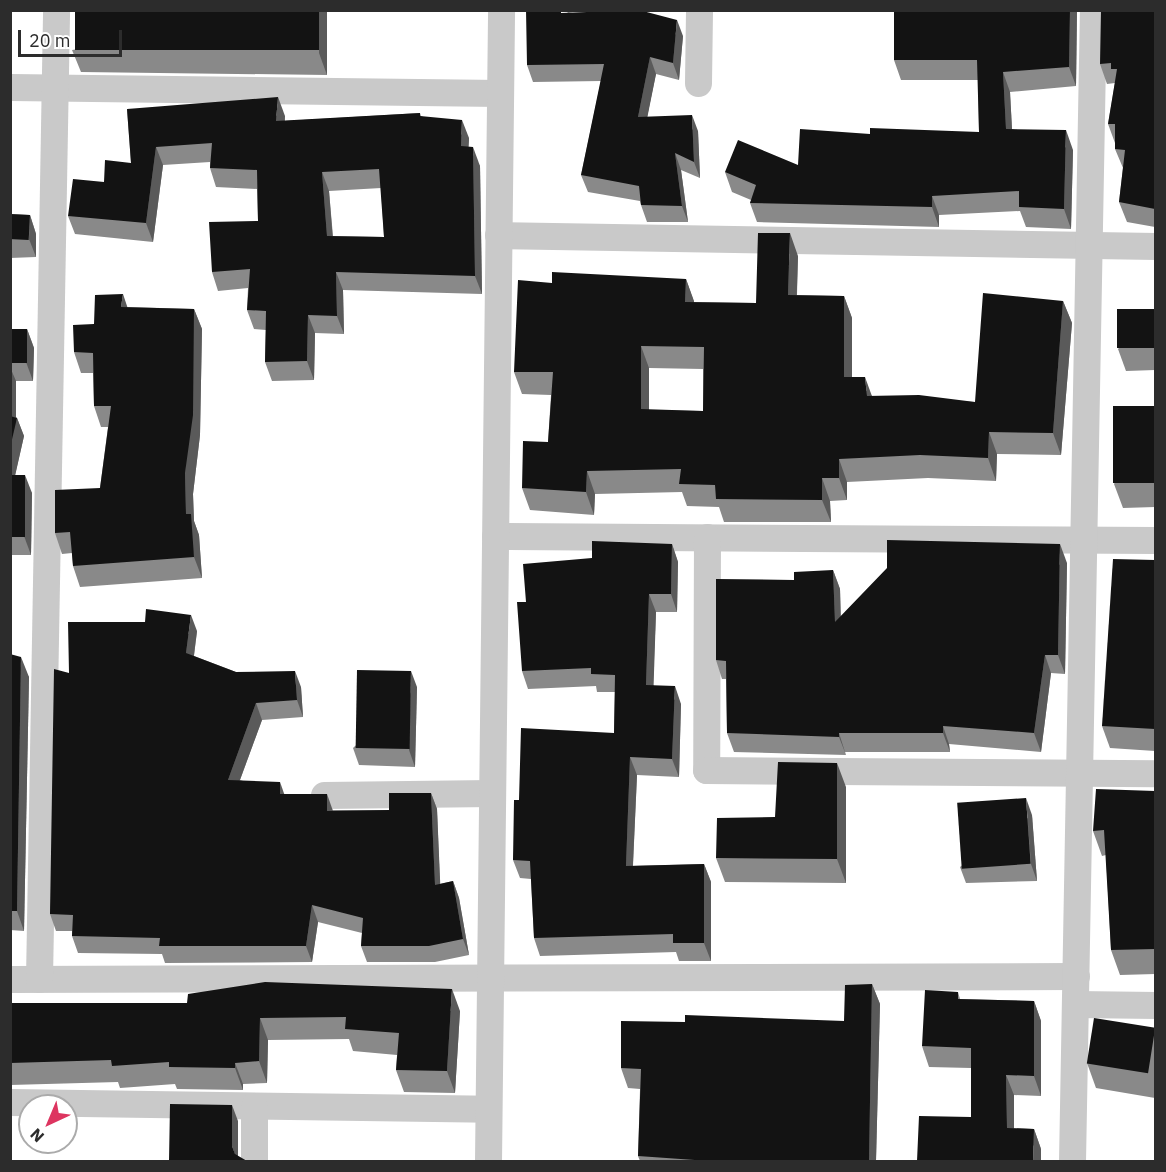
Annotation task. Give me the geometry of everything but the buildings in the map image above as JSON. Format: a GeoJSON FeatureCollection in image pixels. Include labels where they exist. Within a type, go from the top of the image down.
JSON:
{"type":"FeatureCollection","features":[{"type":"Feature","properties":{"kind":"street"},"geometry":{"type":"LineString","coordinates":[[39,978],[56,10]]}},
{"type":"Feature","properties":{"kind":"street"},"geometry":{"type":"LineString","coordinates":[[488,1161],[501,10]]}},
{"type":"Feature","properties":{"kind":"street"},"geometry":{"type":"LineString","coordinates":[[698,83],[699,10]]}},
{"type":"Feature","properties":{"kind":"street"},"geometry":{"type":"LineString","coordinates":[[1072,1161],[1093,10]]}},
{"type":"Feature","properties":{"kind":"street"},"geometry":{"type":"LineString","coordinates":[[10,87],[54,85],[500,93]]}},
{"type":"Feature","properties":{"kind":"street"},"geometry":{"type":"LineString","coordinates":[[498,235],[1155,246]]}},
{"type":"Feature","properties":{"kind":"street"},"geometry":{"type":"LineString","coordinates":[[495,536],[1155,540]]}},
{"type":"Feature","properties":{"kind":"street"},"geometry":{"type":"LineString","coordinates":[[707,537],[706,770],[1155,773]]}},
{"type":"Feature","properties":{"kind":"street"},"geometry":{"type":"LineString","coordinates":[[324,795],[492,793]]}},
{"type":"Feature","properties":{"kind":"street"},"geometry":{"type":"LineString","coordinates":[[10,979],[1076,976]]}},
{"type":"Feature","properties":{"kind":"street"},"geometry":{"type":"LineString","coordinates":[[1075,1004],[1155,1005]]}},
{"type":"Feature","properties":{"kind":"street"},"geometry":{"type":"LineString","coordinates":[[10,1102],[489,1109]]}},
{"type":"Feature","properties":{"kind":"street"},"geometry":{"type":"LineString","coordinates":[[254,1106],[254,1161]]}}]}
